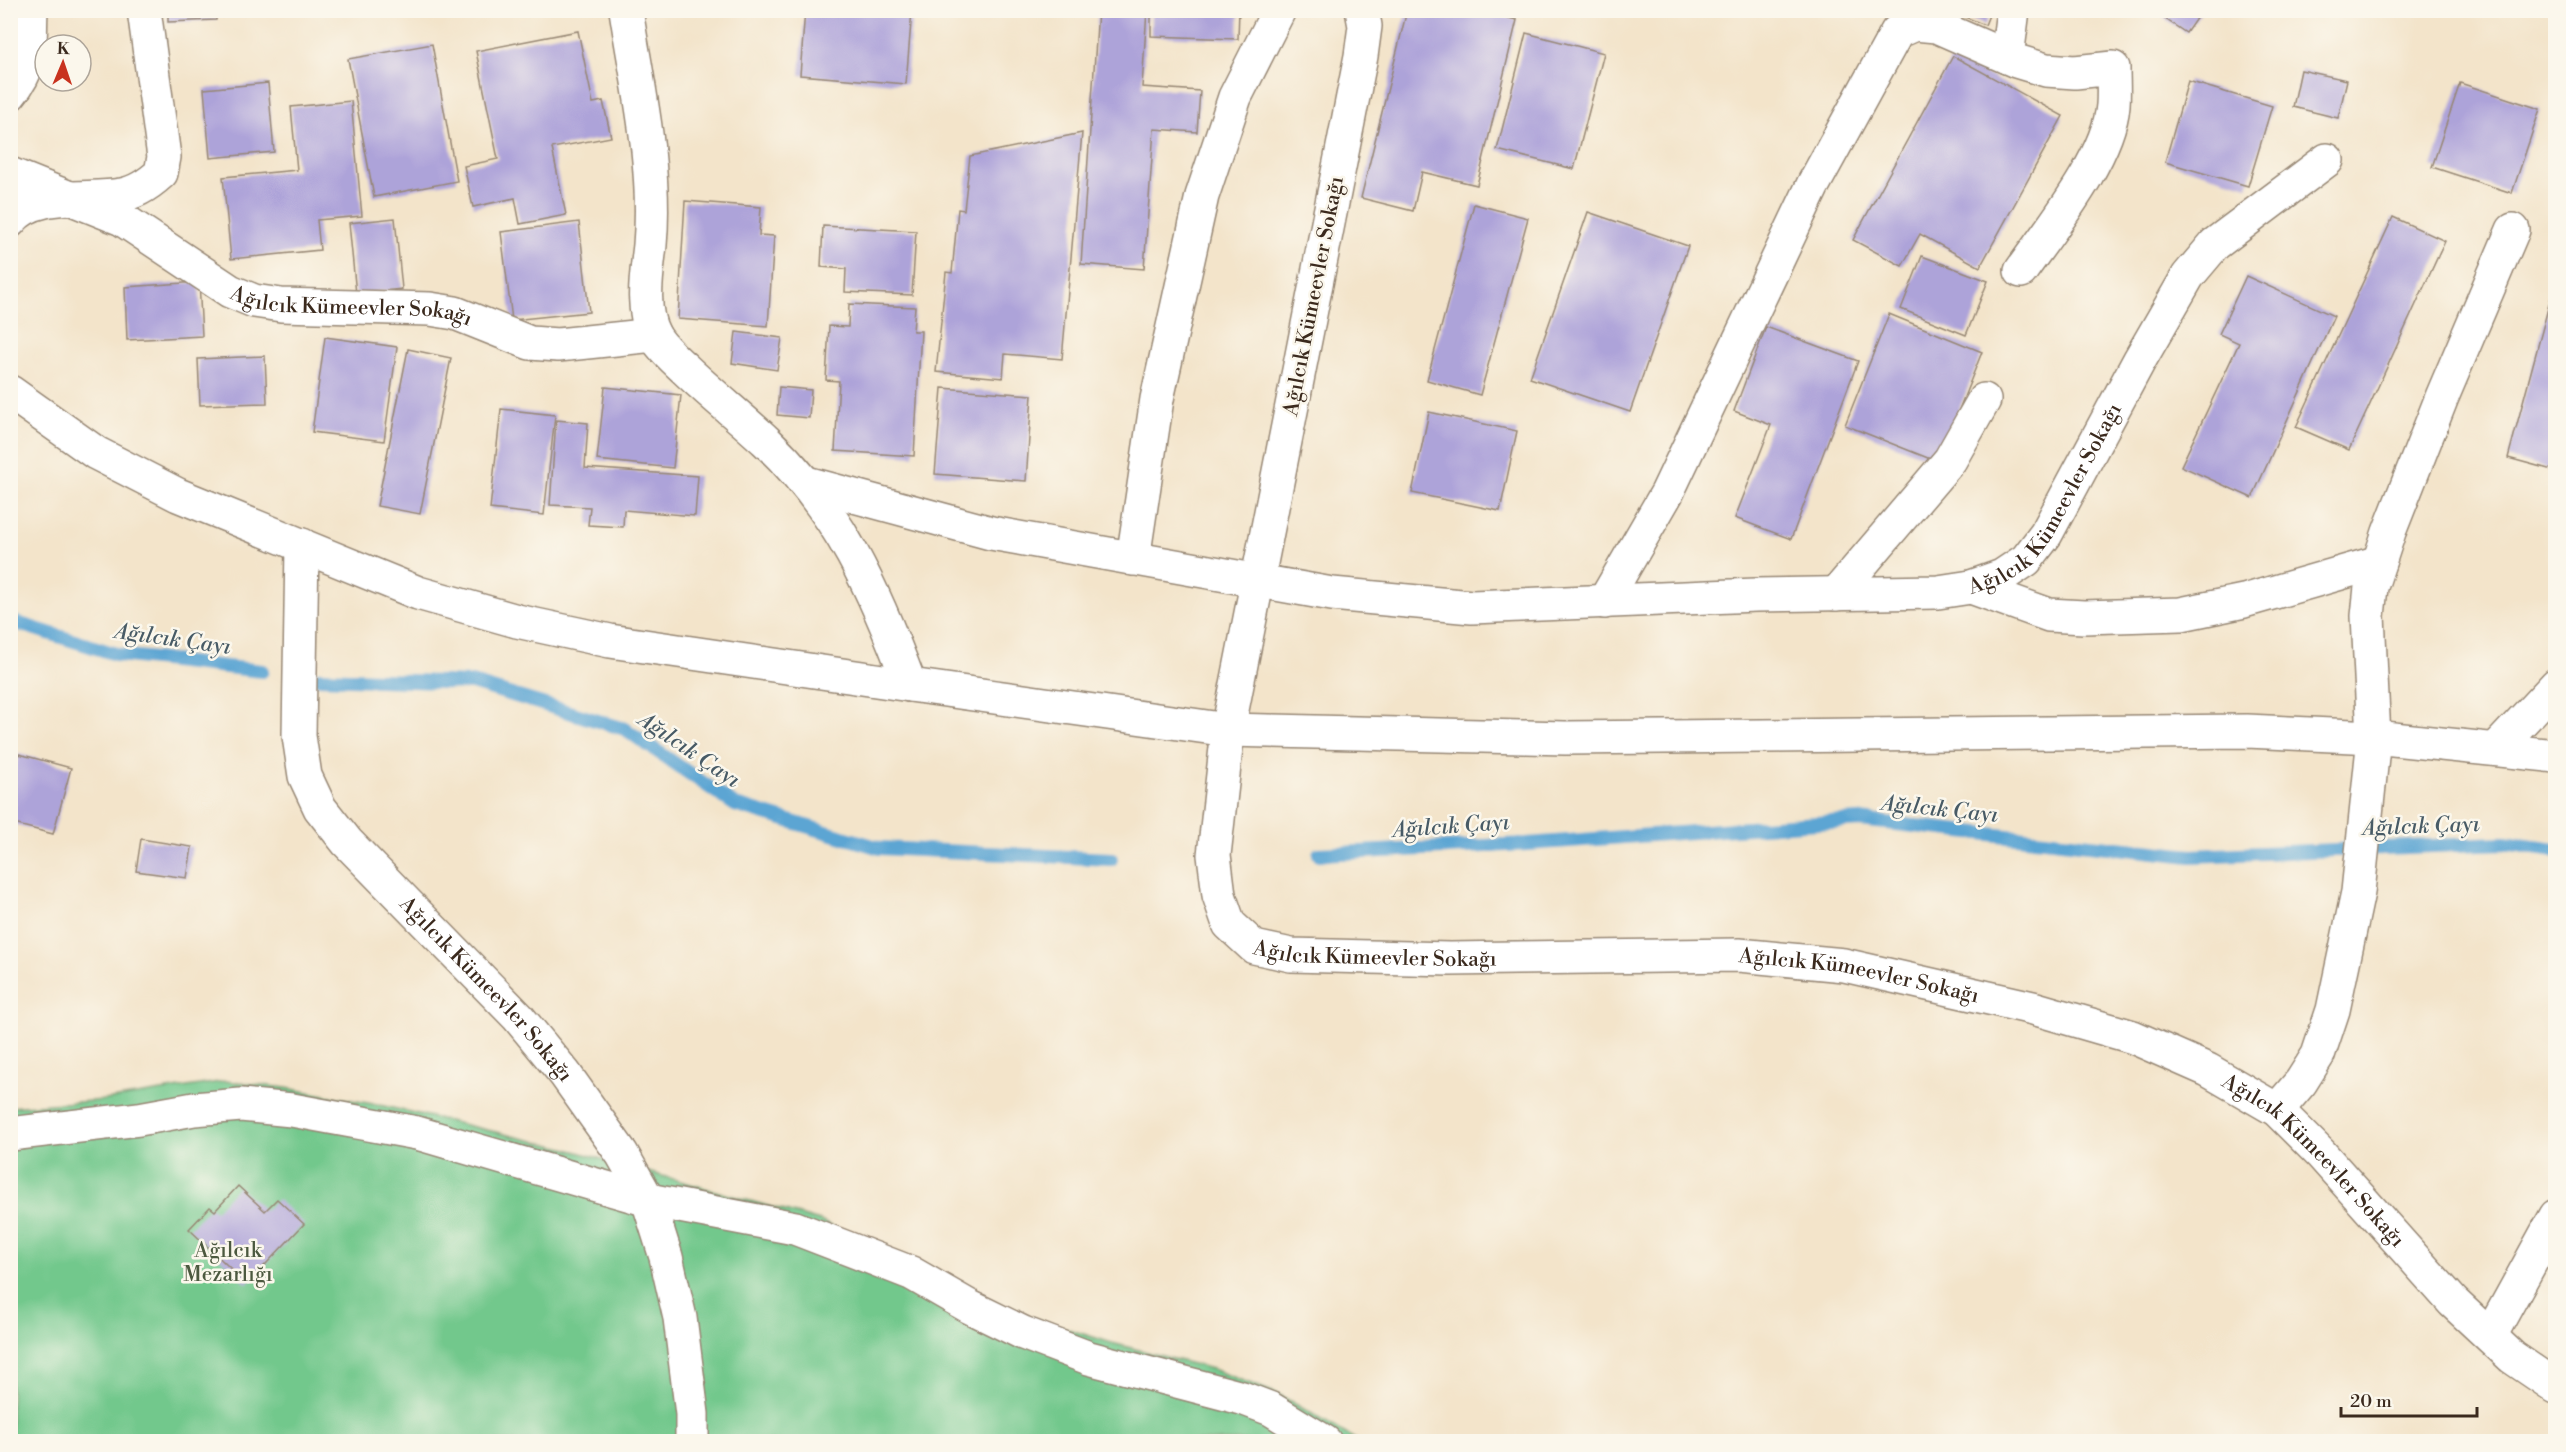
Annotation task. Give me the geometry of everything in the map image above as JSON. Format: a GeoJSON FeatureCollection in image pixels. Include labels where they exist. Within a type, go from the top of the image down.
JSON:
{"type":"FeatureCollection","features":[{"type":"Feature","properties":{"kind":"street"},"geometry":{"type":"LineString","coordinates":[[10,94],[25,76],[28,65],[31,10]]}},
{"type":"Feature","properties":{"kind":"street","name":"Ağılcık Kümeevler Sokağı"},"geometry":{"type":"LineString","coordinates":[[10,221],[27,208],[68,196],[122,195],[147,185],[161,173],[164,157],[144,10]]}},
{"type":"Feature","properties":{"kind":"street"},"geometry":{"type":"LineString","coordinates":[[626,10],[644,120],[650,180],[651,224],[646,313],[654,335],[689,373],[765,441],[806,483],[865,576],[878,602],[910,685]]}},
{"type":"Feature","properties":{"kind":"street"},"geometry":{"type":"LineString","coordinates":[[1133,559],[1157,399],[1202,196],[1235,97],[1279,10]]}},
{"type":"Feature","properties":{"kind":"street","name":"Ağılcık Kümeevler Sokağı"},"geometry":{"type":"LineString","coordinates":[[1362,10],[1365,26],[1361,56],[1228,730],[1215,855],[1219,895],[1229,924],[1254,946],[1303,955],[1450,959],[1739,955],[1844,965],[2033,1008],[2133,1037],[2208,1070],[2277,1110],[2321,1154],[2453,1302],[2512,1357],[2556,1387]]}},
{"type":"Feature","properties":{"kind":"street"},"geometry":{"type":"LineString","coordinates":[[2007,57],[2013,10]]}},
{"type":"Feature","properties":{"kind":"street"},"geometry":{"type":"LineString","coordinates":[[1604,602],[1667,493],[1813,185],[1897,32],[1915,24],[1935,26],[2007,57],[2046,70],[2075,72],[2113,68],[2113,106],[2105,139],[2065,208],[2021,271]]}},
{"type":"Feature","properties":{"kind":"street","name":"Ağılcık Kümeevler Sokağı"},"geometry":{"type":"LineString","coordinates":[[806,483],[991,534],[1343,596],[1472,607],[1938,592],[1971,587],[2002,576],[2026,560],[2046,534],[2139,361],[2188,276],[2216,244],[2327,160]]}},
{"type":"Feature","properties":{"kind":"street","name":"Ağılcık Kümeevler Sokağı"},"geometry":{"type":"LineString","coordinates":[[10,174],[122,219],[230,291],[254,301],[281,305],[430,309],[455,313],[531,343],[549,345],[654,335]]}},
{"type":"Feature","properties":{"kind":"street"},"geometry":{"type":"LineString","coordinates":[[2277,1110],[2301,1082],[2318,1055],[2333,1010],[2358,892],[2374,736],[2368,616],[2371,587],[2442,397],[2513,230]]}},
{"type":"Feature","properties":{"kind":"street"},"geometry":{"type":"LineString","coordinates":[[10,392],[96,453],[178,495],[418,594],[517,621],[610,641],[910,685],[1228,730],[1565,738],[2179,731],[2374,736],[2556,756]]}},
{"type":"Feature","properties":{"kind":"street"},"geometry":{"type":"LineString","coordinates":[[1836,594],[1950,460],[1984,400]]}},
{"type":"Feature","properties":{"kind":"street","name":"Ağılcık Kümeevler Sokağı"},"geometry":{"type":"LineString","coordinates":[[302,545],[299,736],[305,776],[320,808],[347,842],[518,1017],[603,1126],[648,1200],[666,1257],[680,1318],[692,1414],[692,1442]]}},
{"type":"Feature","properties":{"kind":"street"},"geometry":{"type":"LineString","coordinates":[[1971,587],[2049,615],[2084,617],[2181,614],[2244,601],[2379,562]]}},
{"type":"Feature","properties":{"kind":"street"},"geometry":{"type":"LineString","coordinates":[[2496,749],[2556,685]]}},
{"type":"Feature","properties":{"kind":"street"},"geometry":{"type":"LineString","coordinates":[[10,1134],[139,1119],[194,1109],[241,1105],[292,1110],[417,1133],[648,1200],[795,1228],[911,1273],[1023,1333],[1089,1358],[1242,1398],[1271,1409],[1325,1442]]}},
{"type":"Feature","properties":{"kind":"street"},"geometry":{"type":"LineString","coordinates":[[2490,1336],[2556,1216]]}},
{"type":"Feature","properties":{"kind":"green space","name":"Ağılcık Mezarlığı"},"geometry":{"type":"Polygon","coordinates":[[[225,1081],[286,1088],[384,1106],[564,1148],[820,1221],[1017,1313],[1112,1343],[1212,1369],[1278,1394],[1358,1441],[11,1442],[11,1107],[105,1100],[225,1081]]]}},
{"type":"Feature","properties":{"kind":"building"},"geometry":{"type":"Polygon","coordinates":[[[10,10],[18,10],[10,76],[10,10]]]}},
{"type":"Feature","properties":{"kind":"building"},"geometry":{"type":"Polygon","coordinates":[[[168,10],[216,10],[216,20],[168,22],[168,10]]]}},
{"type":"Feature","properties":{"kind":"building"},"geometry":{"type":"Polygon","coordinates":[[[805,10],[912,10],[906,84],[800,75],[805,10]]]}},
{"type":"Feature","properties":{"kind":"building"},"geometry":{"type":"Polygon","coordinates":[[[1098,10],[1147,10],[1142,87],[1200,91],[1197,132],[1154,129],[1144,269],[1081,264],[1098,10]]]}},
{"type":"Feature","properties":{"kind":"building"},"geometry":{"type":"Polygon","coordinates":[[[1151,10],[1239,10],[1238,39],[1151,36],[1151,10]]]}},
{"type":"Feature","properties":{"kind":"building"},"geometry":{"type":"Polygon","coordinates":[[[1407,10],[1476,10],[1517,20],[1477,185],[1422,172],[1413,211],[1361,198],[1407,10]]]}},
{"type":"Feature","properties":{"kind":"building"},"geometry":{"type":"Polygon","coordinates":[[[1948,10],[1991,10],[1985,25],[1948,10]]]}},
{"type":"Feature","properties":{"kind":"building"},"geometry":{"type":"Polygon","coordinates":[[[2152,10],[2202,10],[2186,33],[2152,10]]]}},
{"type":"Feature","properties":{"kind":"building"},"geometry":{"type":"Polygon","coordinates":[[[578,31],[593,103],[603,101],[611,137],[552,148],[566,215],[520,224],[515,198],[473,207],[464,166],[498,159],[476,51],[578,31]]]}},
{"type":"Feature","properties":{"kind":"building"},"geometry":{"type":"Polygon","coordinates":[[[1526,33],[1604,53],[1574,169],[1497,150],[1526,33]]]}},
{"type":"Feature","properties":{"kind":"building"},"geometry":{"type":"Polygon","coordinates":[[[432,44],[457,181],[374,197],[348,59],[432,44]]]}},
{"type":"Feature","properties":{"kind":"building"},"geometry":{"type":"Polygon","coordinates":[[[1953,56],[2063,116],[1980,267],[1920,234],[1902,266],[1853,240],[1953,56]]]}},
{"type":"Feature","properties":{"kind":"building"},"geometry":{"type":"Polygon","coordinates":[[[2301,70],[2347,80],[2338,118],[2293,107],[2301,70]]]}},
{"type":"Feature","properties":{"kind":"building"},"geometry":{"type":"Polygon","coordinates":[[[2188,81],[2272,106],[2248,186],[2165,162],[2188,81]]]}},
{"type":"Feature","properties":{"kind":"building"},"geometry":{"type":"Polygon","coordinates":[[[268,83],[274,152],[210,158],[204,89],[268,83]]]}},
{"type":"Feature","properties":{"kind":"building"},"geometry":{"type":"Polygon","coordinates":[[[2460,83],[2540,109],[2512,193],[2432,167],[2460,83]]]}},
{"type":"Feature","properties":{"kind":"building"},"geometry":{"type":"Polygon","coordinates":[[[351,101],[362,216],[317,220],[320,250],[231,259],[223,177],[297,170],[291,107],[351,101]]]}},
{"type":"Feature","properties":{"kind":"building"},"geometry":{"type":"Polygon","coordinates":[[[1082,133],[1062,359],[1005,354],[1003,378],[936,372],[946,272],[952,273],[958,209],[964,210],[970,156],[1082,133]]]}},
{"type":"Feature","properties":{"kind":"building"},"geometry":{"type":"Polygon","coordinates":[[[685,201],[761,207],[759,235],[774,236],[768,326],[678,319],[685,201]]]}},
{"type":"Feature","properties":{"kind":"building"},"geometry":{"type":"Polygon","coordinates":[[[1474,204],[1528,218],[1480,395],[1427,380],[1474,204]]]}},
{"type":"Feature","properties":{"kind":"building"},"geometry":{"type":"Polygon","coordinates":[[[1588,212],[1688,246],[1630,412],[1530,378],[1588,212]]]}},
{"type":"Feature","properties":{"kind":"building"},"geometry":{"type":"Polygon","coordinates":[[[2393,217],[2445,241],[2349,450],[2296,427],[2393,217]]]}},
{"type":"Feature","properties":{"kind":"building"},"geometry":{"type":"Polygon","coordinates":[[[395,218],[402,289],[356,294],[349,223],[395,218]]]}},
{"type":"Feature","properties":{"kind":"building"},"geometry":{"type":"Polygon","coordinates":[[[579,222],[589,312],[512,320],[501,232],[579,222]]]}},
{"type":"Feature","properties":{"kind":"building"},"geometry":{"type":"Polygon","coordinates":[[[823,226],[916,231],[912,295],[845,292],[846,269],[821,267],[823,226]]]}},
{"type":"Feature","properties":{"kind":"building"},"geometry":{"type":"Polygon","coordinates":[[[1922,256],[1988,281],[1966,335],[1901,309],[1922,256]]]}},
{"type":"Feature","properties":{"kind":"building"},"geometry":{"type":"Polygon","coordinates":[[[2246,276],[2334,316],[2252,498],[2181,466],[2239,343],[2219,334],[2246,276]]]}},
{"type":"Feature","properties":{"kind":"building"},"geometry":{"type":"Polygon","coordinates":[[[199,282],[202,336],[127,340],[125,287],[199,282]]]}},
{"type":"Feature","properties":{"kind":"building"},"geometry":{"type":"Polygon","coordinates":[[[2556,283],[2556,471],[2508,458],[2556,283]]]}},
{"type":"Feature","properties":{"kind":"building"},"geometry":{"type":"Polygon","coordinates":[[[849,304],[915,307],[913,331],[921,331],[914,456],[835,451],[839,381],[826,380],[829,326],[848,327],[849,304]]]}},
{"type":"Feature","properties":{"kind":"building"},"geometry":{"type":"Polygon","coordinates":[[[1889,314],[1982,352],[1938,462],[1845,425],[1889,314]]]}},
{"type":"Feature","properties":{"kind":"building"},"geometry":{"type":"Polygon","coordinates":[[[1766,327],[1858,361],[1791,539],[1735,518],[1771,425],[1734,411],[1766,327]]]}},
{"type":"Feature","properties":{"kind":"building"},"geometry":{"type":"Polygon","coordinates":[[[736,332],[782,338],[777,370],[732,363],[736,332]]]}},
{"type":"Feature","properties":{"kind":"building"},"geometry":{"type":"Polygon","coordinates":[[[325,337],[397,347],[384,441],[312,432],[325,337]]]}},
{"type":"Feature","properties":{"kind":"building"},"geometry":{"type":"Polygon","coordinates":[[[408,349],[451,358],[420,514],[377,506],[408,349]]]}},
{"type":"Feature","properties":{"kind":"building"},"geometry":{"type":"Polygon","coordinates":[[[265,356],[267,403],[200,405],[198,359],[265,356]]]}},
{"type":"Feature","properties":{"kind":"building"},"geometry":{"type":"Polygon","coordinates":[[[605,387],[681,395],[673,468],[597,460],[605,387]]]}},
{"type":"Feature","properties":{"kind":"building"},"geometry":{"type":"Polygon","coordinates":[[[779,387],[811,390],[809,418],[777,415],[779,387]]]}},
{"type":"Feature","properties":{"kind":"building"},"geometry":{"type":"Polygon","coordinates":[[[942,388],[1032,395],[1026,481],[935,474],[942,388]]]}},
{"type":"Feature","properties":{"kind":"building"},"geometry":{"type":"Polygon","coordinates":[[[501,409],[555,415],[544,515],[490,509],[501,409]]]}},
{"type":"Feature","properties":{"kind":"building"},"geometry":{"type":"Polygon","coordinates":[[[1429,412],[1517,431],[1500,511],[1412,493],[1429,412]]]}},
{"type":"Feature","properties":{"kind":"building"},"geometry":{"type":"Polygon","coordinates":[[[556,420],[588,423],[585,468],[698,476],[695,516],[624,510],[623,527],[588,525],[590,507],[550,505],[556,420]]]}},
{"type":"Feature","properties":{"kind":"building"},"geometry":{"type":"Polygon","coordinates":[[[19,754],[71,768],[53,834],[10,823],[10,787],[19,754]]]}},
{"type":"Feature","properties":{"kind":"building"},"geometry":{"type":"Polygon","coordinates":[[[141,839],[192,847],[187,878],[136,871],[141,839]]]}},
{"type":"Feature","properties":{"kind":"building"},"geometry":{"type":"Polygon","coordinates":[[[238,1186],[265,1211],[277,1199],[304,1224],[247,1284],[189,1229],[210,1207],[215,1211],[238,1186]]]}},
{"type":"Feature","properties":{"kind":"waterway","name":"Ağılcık Çayı"},"geometry":{"type":"LineString","coordinates":[[10,621],[119,655],[262,671]]}},
{"type":"Feature","properties":{"kind":"waterway","name":"Ağılcık Çayı"},"geometry":{"type":"LineString","coordinates":[[319,678],[472,683],[625,729],[735,805],[880,848],[1111,859]]}},
{"type":"Feature","properties":{"kind":"waterway","name":"Ağılcık Çayı"},"geometry":{"type":"LineString","coordinates":[[1319,854],[1527,844],[1859,820],[2191,856],[2504,843],[2556,850]]}}]}
